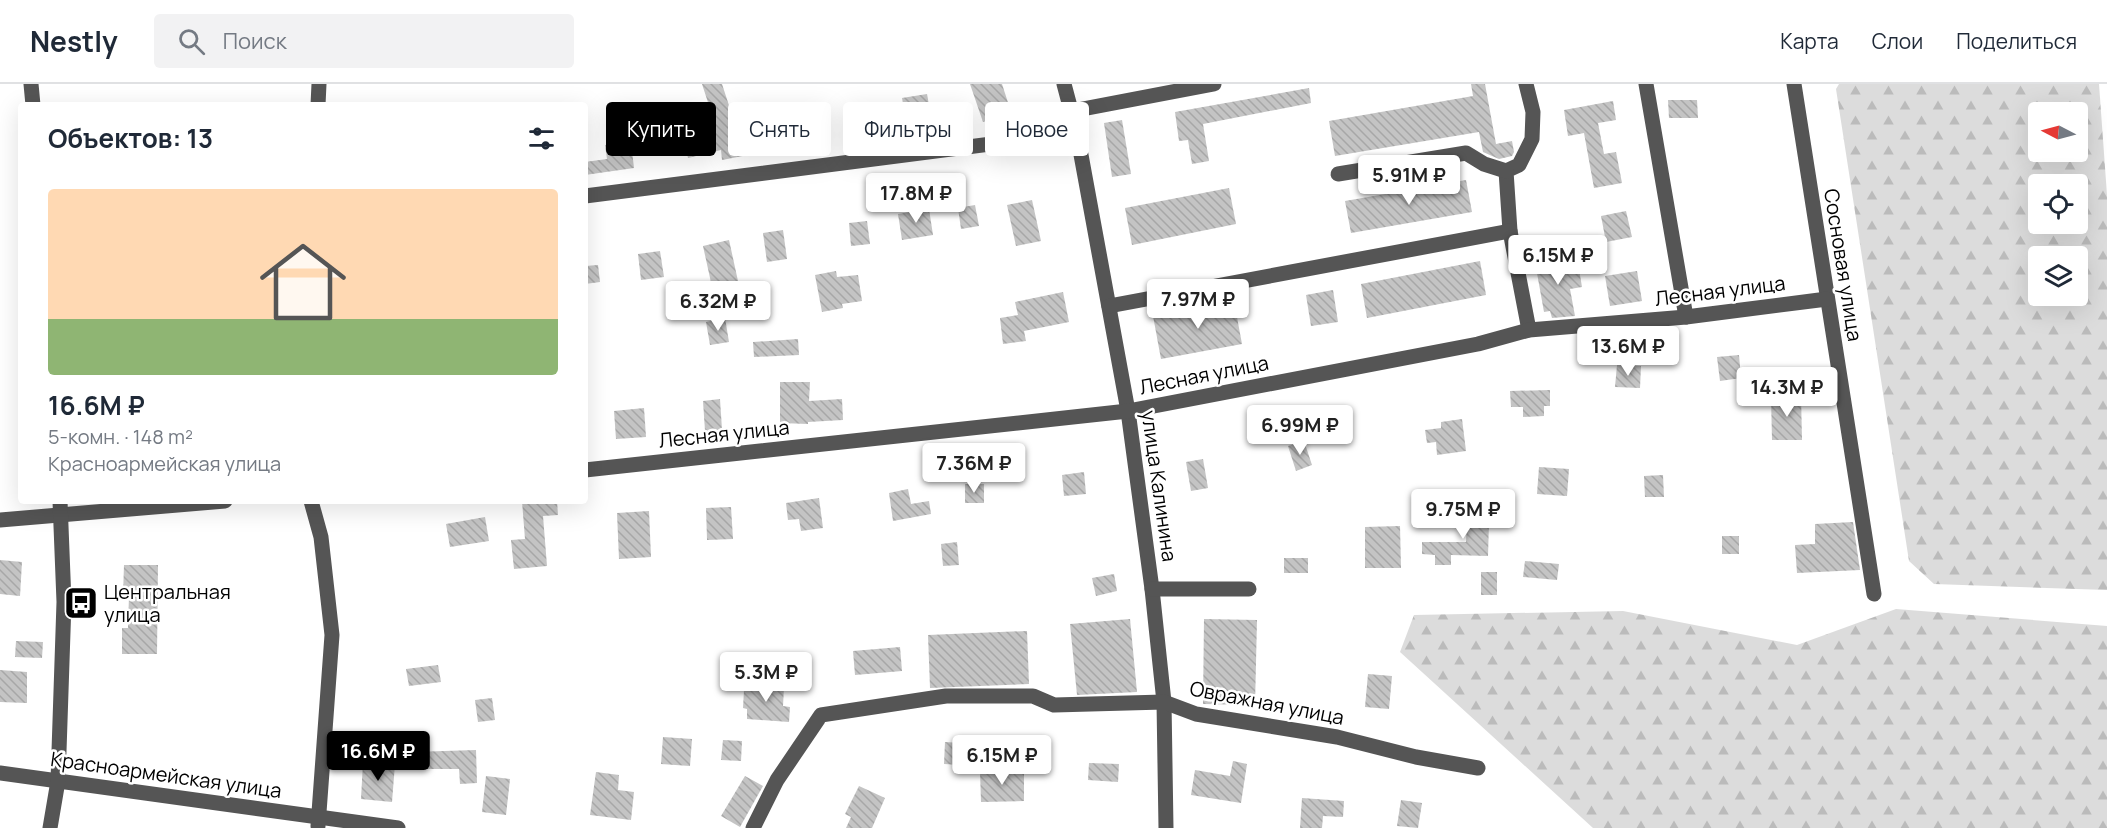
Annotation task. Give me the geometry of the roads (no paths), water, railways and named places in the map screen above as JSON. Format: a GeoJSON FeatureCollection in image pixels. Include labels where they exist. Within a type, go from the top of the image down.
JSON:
{"type":"FeatureCollection","features":[{"type":"Feature","properties":{"kind":"street"},"geometry":{"type":"LineString","coordinates":[[32,84],[33,102]]}},
{"type":"Feature","properties":{"kind":"street"},"geometry":{"type":"LineString","coordinates":[[318,102],[319,84]]}},
{"type":"Feature","properties":{"kind":"street","name":"улица Калинина"},"geometry":{"type":"LineString","coordinates":[[1064,84],[1069,102]]}},
{"type":"Feature","properties":{"kind":"street"},"geometry":{"type":"LineString","coordinates":[[1089,108],[1214,84]]}},
{"type":"Feature","properties":{"kind":"street"},"geometry":{"type":"LineString","coordinates":[[1338,174],[1466,153],[1484,164],[1506,171],[1519,165],[1532,139],[1533,112],[1526,84]]}},
{"type":"Feature","properties":{"kind":"street"},"geometry":{"type":"LineString","coordinates":[[1646,84],[1686,317]]}},
{"type":"Feature","properties":{"kind":"street","name":"Сосновая улица"},"geometry":{"type":"LineString","coordinates":[[1794,84],[1874,594]]}},
{"type":"Feature","properties":{"kind":"street"},"geometry":{"type":"LineString","coordinates":[[588,196],[985,145]]}},
{"type":"Feature","properties":{"kind":"street","name":"улица Калинина"},"geometry":{"type":"LineString","coordinates":[[1081,156],[1128,411],[1152,589],[1164,702],[1166,828]]}},
{"type":"Feature","properties":{"kind":"street"},"geometry":{"type":"LineString","coordinates":[[1506,171],[1510,231],[1529,330]]}},
{"type":"Feature","properties":{"kind":"street"},"geometry":{"type":"LineString","coordinates":[[1109,306],[1510,231]]}},
{"type":"Feature","properties":{"kind":"street","name":"Лесная улица"},"geometry":{"type":"LineString","coordinates":[[588,471],[1128,411],[1478,344],[1529,330],[1686,317],[1827,299]]}},
{"type":"Feature","properties":{"kind":"street"},"geometry":{"type":"LineString","coordinates":[[0,520],[61,509],[164,504]]}},
{"type":"Feature","properties":{"kind":"street"},"geometry":{"type":"LineString","coordinates":[[312,504],[321,537],[332,635],[318,823]]}},
{"type":"Feature","properties":{"kind":"street"},"geometry":{"type":"LineString","coordinates":[[50,828],[58,781],[64,602],[61,509]]}},
{"type":"Feature","properties":{"kind":"street"},"geometry":{"type":"LineString","coordinates":[[1152,589],[1249,589]]}},
{"type":"Feature","properties":{"kind":"street","name":"Овражная улица"},"geometry":{"type":"LineString","coordinates":[[753,828],[777,780],[821,715],[946,696],[1033,696],[1054,705],[1164,702],[1196,714],[1337,737],[1416,757],[1478,768]]}},
{"type":"Feature","properties":{"kind":"street","name":"Красноармейская улица"},"geometry":{"type":"LineString","coordinates":[[0,772],[318,823],[398,828]]}},
{"type":"Feature","properties":{"kind":"place","name":"Центральная улица"},"geometry":{"type":"Point","coordinates":[81,603]}}]}
